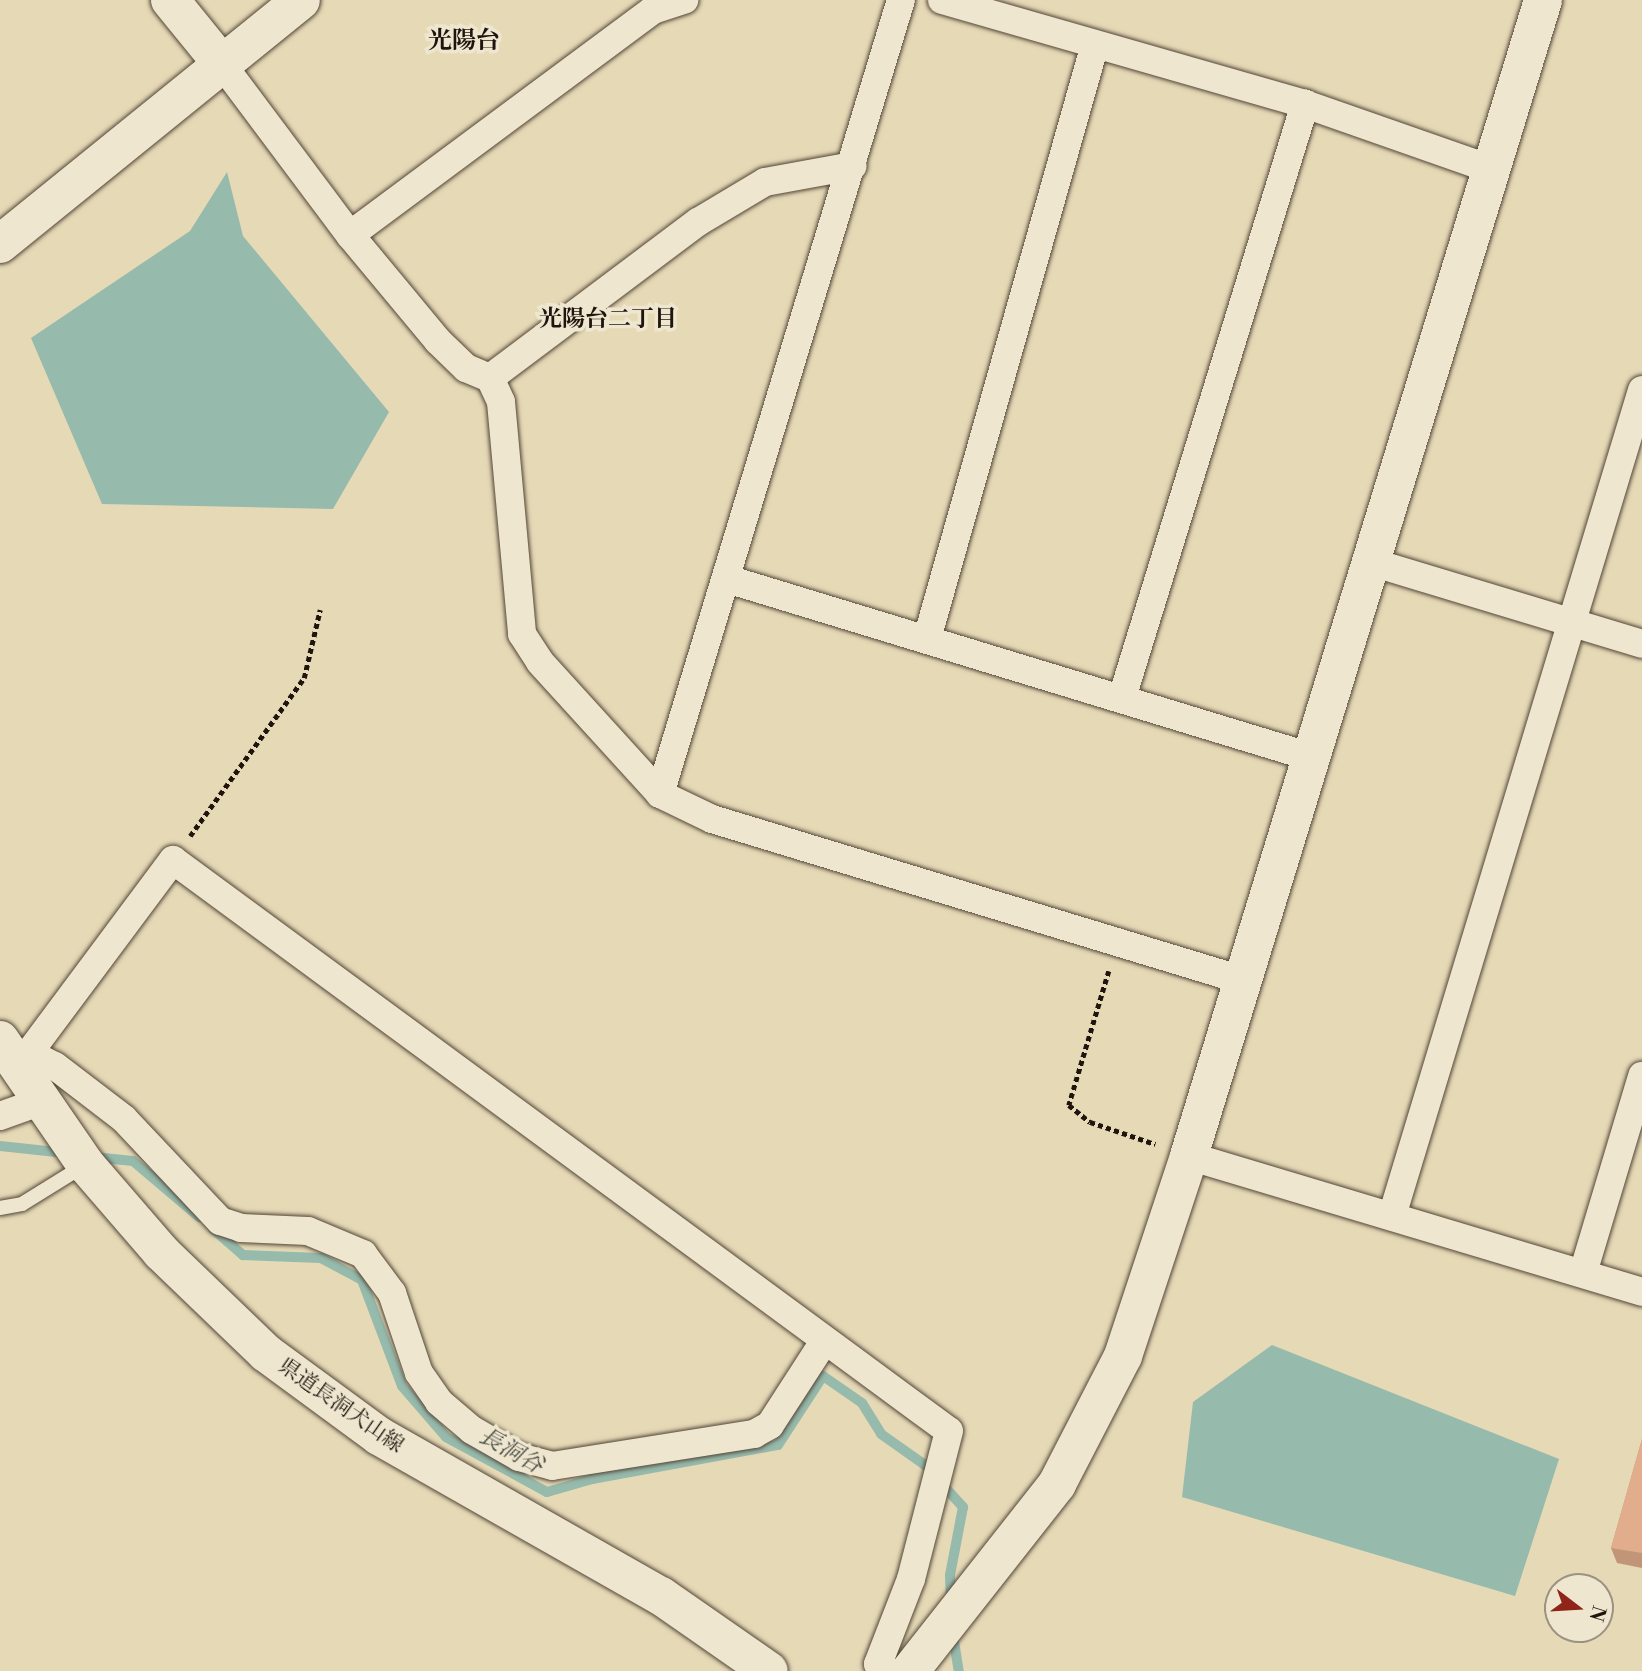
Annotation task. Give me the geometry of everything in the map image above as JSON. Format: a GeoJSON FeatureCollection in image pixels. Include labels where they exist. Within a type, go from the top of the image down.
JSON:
{"type":"FeatureCollection","features":[{"type":"Feature","properties":{"kind":"street"},"geometry":{"type":"LineString","coordinates":[[170,0],[222,64],[351,235],[438,341],[466,368],[490,378],[502,402],[522,634],[540,662],[660,794],[712,819],[1242,980]]}},
{"type":"Feature","properties":{"kind":"street"},"geometry":{"type":"LineString","coordinates":[[0,244],[301,0]]}},
{"type":"Feature","properties":{"kind":"street"},"geometry":{"type":"LineString","coordinates":[[351,235],[653,10],[684,0]]}},
{"type":"Feature","properties":{"kind":"street"},"geometry":{"type":"LineString","coordinates":[[660,794],[853,166],[901,0]]}},
{"type":"Feature","properties":{"kind":"street"},"geometry":{"type":"LineString","coordinates":[[942,0],[1305,104],[1491,169]]}},
{"type":"Feature","properties":{"kind":"street"},"geometry":{"type":"LineString","coordinates":[[919,1660],[1057,1484],[1124,1356],[1189,1156],[1543,0]]}},
{"type":"Feature","properties":{"kind":"street"},"geometry":{"type":"LineString","coordinates":[[926,639],[1095,44]]}},
{"type":"Feature","properties":{"kind":"street"},"geometry":{"type":"LineString","coordinates":[[1122,698],[1305,104]]}},
{"type":"Feature","properties":{"kind":"street"},"geometry":{"type":"LineString","coordinates":[[490,378],[698,222],[765,182],[853,166]]}},
{"type":"Feature","properties":{"kind":"street"},"geometry":{"type":"LineString","coordinates":[[1392,1216],[1642,390]]}},
{"type":"Feature","properties":{"kind":"street"},"geometry":{"type":"LineString","coordinates":[[1371,562],[1570,625],[1642,644]]}},
{"type":"Feature","properties":{"kind":"street"},"geometry":{"type":"LineString","coordinates":[[727,579],[1311,757]]}},
{"type":"Feature","properties":{"kind":"street"},"geometry":{"type":"LineString","coordinates":[[825,1340],[770,1425],[754,1434],[552,1466],[519,1457],[472,1430],[439,1402],[409,1348],[392,1293],[363,1254],[308,1231],[241,1228],[220,1221],[124,1119],[54,1066],[16,1053],[173,859],[825,1340],[948,1431],[911,1579],[878,1664],[888,1671]]}},
{"type":"Feature","properties":{"kind":"street","name":"県道長洞犬山線"},"geometry":{"type":"LineString","coordinates":[[16,1053],[76,1149],[161,1252],[286,1368],[379,1436],[661,1596],[769,1671]]}},
{"type":"Feature","properties":{"kind":"street"},"geometry":{"type":"LineString","coordinates":[[1583,1273],[1642,1076]]}},
{"type":"Feature","properties":{"kind":"street"},"geometry":{"type":"LineString","coordinates":[[0,1116],[45,1100]]}},
{"type":"Feature","properties":{"kind":"street"},"geometry":{"type":"LineString","coordinates":[[1189,1156],[1642,1292]]}},
{"type":"Feature","properties":{"kind":"lane"},"geometry":{"type":"LineString","coordinates":[[0,1208],[22,1204],[76,1149]]}},
{"type":"Feature","properties":{"kind":"path"},"geometry":{"type":"LineString","coordinates":[[173,859],[304,678],[320,610]]}},
{"type":"Feature","properties":{"kind":"path"},"geometry":{"type":"LineString","coordinates":[[1118,942],[1069,1105],[1090,1122],[1189,1156]]}},
{"type":"Feature","properties":{"kind":"shaded area"},"geometry":{"type":"Polygon","coordinates":[[[227,172],[243,236],[389,412],[333,509],[102,504],[31,338],[190,231],[227,172]]]}},
{"type":"Feature","properties":{"kind":"shaded area"},"geometry":{"type":"Polygon","coordinates":[[[1272,1345],[1559,1459],[1515,1596],[1182,1497],[1193,1402],[1272,1345]]]}},
{"type":"Feature","properties":{"kind":"building"},"geometry":{"type":"Polygon","coordinates":[[[1642,1439],[1642,1553],[1611,1548],[1642,1439]]]}},
{"type":"Feature","properties":{"kind":"waterway","name":"長洞谷"},"geometry":{"type":"LineString","coordinates":[[0,1146],[66,1153]]}},
{"type":"Feature","properties":{"kind":"waterway","name":"長洞谷"},"geometry":{"type":"LineString","coordinates":[[94,1157],[133,1161],[199,1217]]}},
{"type":"Feature","properties":{"kind":"waterway","name":"長洞谷"},"geometry":{"type":"LineString","coordinates":[[213,1229],[243,1255],[321,1258],[362,1280],[402,1386],[446,1437],[547,1492],[592,1479],[778,1445],[823,1376],[862,1403],[881,1434],[925,1465],[963,1507],[950,1575],[951,1599]]}},
{"type":"Feature","properties":{"kind":"waterway","name":"長洞谷"},"geometry":{"type":"LineString","coordinates":[[953,1635],[959,1671]]}},
{"type":"Feature","properties":{"kind":"district","name":"光陽台"},"geometry":{"type":"Point","coordinates":[464,42]}},
{"type":"Feature","properties":{"kind":"district","name":"光陽台二丁目"},"geometry":{"type":"Point","coordinates":[608,319]}}]}
